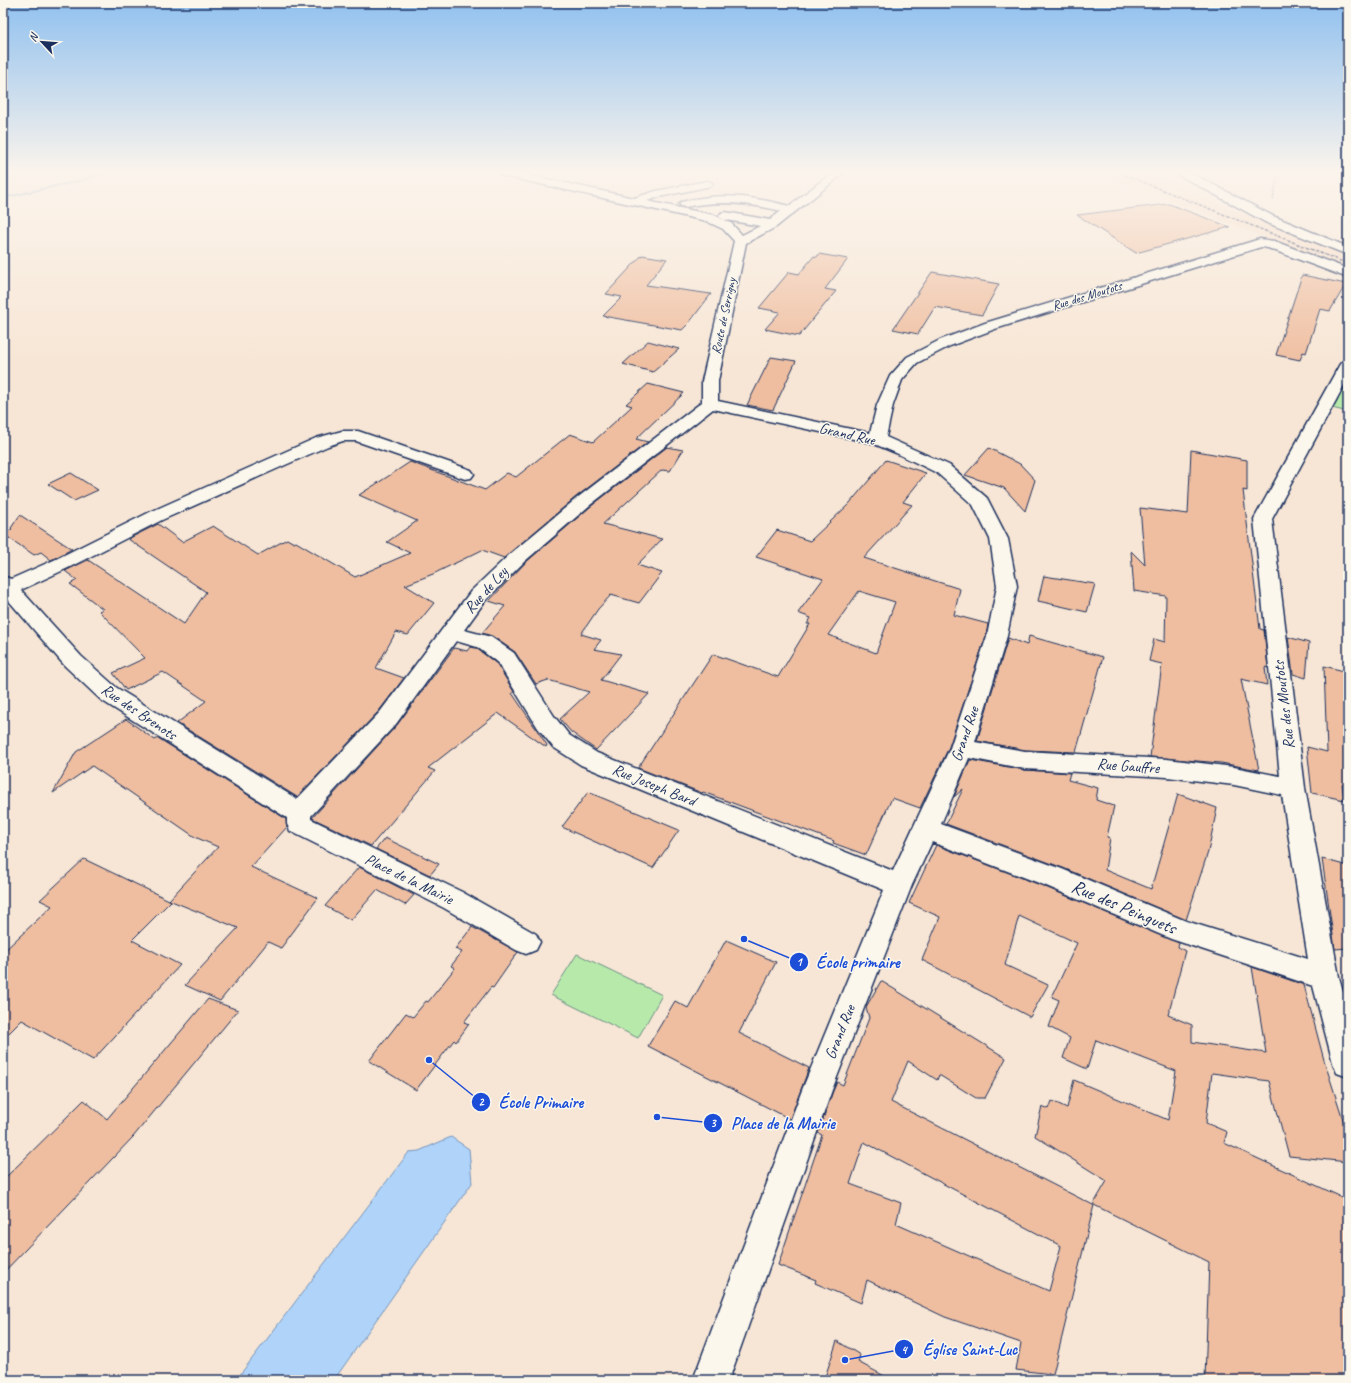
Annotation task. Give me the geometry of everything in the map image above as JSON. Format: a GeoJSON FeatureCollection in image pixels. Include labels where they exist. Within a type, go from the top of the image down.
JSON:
{"type":"FeatureCollection","features":[{"type":"Feature","properties":{"kind":"street"},"geometry":{"type":"LineString","coordinates":[[737,238],[740,241],[747,238]]}},
{"type":"Feature","properties":{"kind":"street"},"geometry":{"type":"LineString","coordinates":[[1315,238],[1348,251]]}},
{"type":"Feature","properties":{"kind":"street","name":"Route de Serrigny"},"geometry":{"type":"LineString","coordinates":[[710,404],[710,381],[740,241]]}},
{"type":"Feature","properties":{"kind":"street","name":"Rue des Moutots"},"geometry":{"type":"LineString","coordinates":[[877,439],[885,406],[895,379],[912,360],[945,343],[990,326],[1260,243],[1270,244],[1348,274]]}},
{"type":"Feature","properties":{"kind":"street","name":"Rue des Moutots"},"geometry":{"type":"LineString","coordinates":[[1348,364],[1263,519],[1293,788],[1325,977],[1348,1063]]}},
{"type":"Feature","properties":{"kind":"street","name":"Grand Rue"},"geometry":{"type":"LineString","coordinates":[[710,404],[877,439],[902,449],[943,469],[981,502],[1000,539],[1007,586],[997,636],[962,748],[926,829],[898,885],[817,1090],[764,1231],[711,1380]]}},
{"type":"Feature","properties":{"kind":"street","name":"Rue de Ley"},"geometry":{"type":"LineString","coordinates":[[299,813],[388,718],[478,596],[517,558],[583,502],[710,404]]}},
{"type":"Feature","properties":{"kind":"street"},"geometry":{"type":"LineString","coordinates":[[5,585],[61,564],[156,516],[322,442],[342,436],[358,436],[465,474]]}},
{"type":"Feature","properties":{"kind":"street","name":"Rue des Brenots"},"geometry":{"type":"LineString","coordinates":[[5,585],[73,661],[109,694],[299,813]]}},
{"type":"Feature","properties":{"kind":"street","name":"Rue Joseph Bard"},"geometry":{"type":"LineString","coordinates":[[451,633],[484,642],[506,658],[546,722],[561,741],[589,759],[898,885]]}},
{"type":"Feature","properties":{"kind":"street","name":"Rue Gauffre"},"geometry":{"type":"LineString","coordinates":[[962,748],[1025,760],[1168,768],[1234,776],[1293,788]]}},
{"type":"Feature","properties":{"kind":"street","name":"Place de la Mairie"},"geometry":{"type":"LineString","coordinates":[[299,813],[299,824],[452,900],[526,942]]}},
{"type":"Feature","properties":{"kind":"street","name":"Rue des Peinguets"},"geometry":{"type":"LineString","coordinates":[[926,829],[1052,877],[1181,931],[1325,977]]}},
{"type":"Feature","properties":{"kind":"shaded area"},"geometry":{"type":"Polygon","coordinates":[[[1266,238],[1305,238],[1348,254],[1348,269],[1266,238]]]}},
{"type":"Feature","properties":{"kind":"green space"},"geometry":{"type":"Polygon","coordinates":[[[1348,382],[1348,412],[1332,408],[1348,382]]]}},
{"type":"Feature","properties":{"kind":"green space"},"geometry":{"type":"Polygon","coordinates":[[[577,954],[662,995],[638,1038],[551,995],[577,954]]]}},
{"type":"Feature","properties":{"kind":"water"},"geometry":{"type":"Polygon","coordinates":[[[451,1137],[469,1149],[472,1183],[334,1380],[236,1380],[409,1152],[419,1151],[451,1137]]]}},
{"type":"Feature","properties":{"kind":"building"},"geometry":{"type":"Polygon","coordinates":[[[1112,238],[1192,238],[1136,253],[1112,238]]]}},
{"type":"Feature","properties":{"kind":"building"},"geometry":{"type":"Polygon","coordinates":[[[819,254],[848,259],[825,289],[836,291],[799,336],[765,329],[780,312],[759,308],[789,272],[799,274],[814,256],[817,257],[819,254]]]}},
{"type":"Feature","properties":{"kind":"building"},"geometry":{"type":"Polygon","coordinates":[[[642,255],[667,259],[646,285],[711,294],[682,330],[603,316],[622,297],[606,294],[642,255]]]}},
{"type":"Feature","properties":{"kind":"building"},"geometry":{"type":"Polygon","coordinates":[[[932,272],[999,284],[982,315],[935,307],[918,334],[893,329],[932,272]]]}},
{"type":"Feature","properties":{"kind":"building"},"geometry":{"type":"Polygon","coordinates":[[[1302,275],[1346,284],[1330,311],[1320,309],[1306,353],[1303,352],[1300,360],[1276,355],[1302,275]]]}},
{"type":"Feature","properties":{"kind":"building"},"geometry":{"type":"Polygon","coordinates":[[[648,341],[679,349],[653,372],[623,364],[648,341]]]}},
{"type":"Feature","properties":{"kind":"building"},"geometry":{"type":"Polygon","coordinates":[[[771,357],[796,361],[773,410],[747,405],[771,357]]]}},
{"type":"Feature","properties":{"kind":"building"},"geometry":{"type":"Polygon","coordinates":[[[648,384],[684,393],[636,439],[648,442],[576,497],[504,558],[482,550],[433,574],[405,585],[434,603],[408,635],[396,632],[376,668],[404,678],[379,711],[297,797],[177,723],[206,701],[163,672],[126,690],[113,673],[145,658],[99,611],[103,609],[70,584],[77,580],[65,571],[88,560],[184,624],[206,592],[128,539],[158,524],[182,542],[213,526],[258,555],[287,539],[294,543],[296,542],[355,577],[410,553],[387,542],[417,521],[359,495],[410,462],[485,490],[507,473],[516,477],[570,434],[593,442],[632,406],[626,404],[648,384]]]}},
{"type":"Feature","properties":{"kind":"building"},"geometry":{"type":"Polygon","coordinates":[[[667,447],[683,450],[670,471],[662,470],[603,524],[662,539],[637,565],[662,573],[639,603],[611,595],[598,609],[581,634],[601,640],[594,649],[621,654],[601,680],[649,694],[596,750],[571,732],[560,719],[589,692],[548,680],[536,684],[515,652],[492,636],[482,633],[505,606],[489,601],[525,563],[590,507],[667,447]]]}},
{"type":"Feature","properties":{"kind":"building"},"geometry":{"type":"Polygon","coordinates":[[[989,448],[1020,464],[1035,480],[1025,511],[1004,488],[965,475],[989,448]]]}},
{"type":"Feature","properties":{"kind":"building"},"geometry":{"type":"Polygon","coordinates":[[[1191,450],[1247,460],[1247,491],[1243,490],[1260,629],[1264,630],[1268,668],[1265,667],[1267,685],[1241,679],[1259,770],[1221,763],[1150,757],[1162,664],[1149,661],[1154,639],[1165,642],[1166,596],[1134,591],[1131,551],[1145,565],[1140,508],[1188,514],[1191,450]]]}},
{"type":"Feature","properties":{"kind":"building"},"geometry":{"type":"Polygon","coordinates":[[[886,460],[926,473],[903,502],[912,505],[864,558],[960,589],[954,615],[988,624],[986,636],[949,747],[920,808],[892,798],[866,855],[833,843],[834,841],[638,768],[713,654],[778,677],[810,624],[807,624],[811,618],[798,613],[823,579],[756,557],[777,530],[810,541],[849,504],[886,460]],[[859,591],[828,635],[876,653],[895,602],[859,591]]]}},
{"type":"Feature","properties":{"kind":"building"},"geometry":{"type":"Polygon","coordinates":[[[71,473],[98,490],[74,501],[48,484],[71,473]]]}},
{"type":"Feature","properties":{"kind":"building"},"geometry":{"type":"Polygon","coordinates":[[[20,515],[72,549],[51,560],[41,552],[34,555],[3,534],[12,529],[11,528],[20,515]]]}},
{"type":"Feature","properties":{"kind":"building"},"geometry":{"type":"Polygon","coordinates":[[[1044,576],[1095,584],[1087,612],[1038,601],[1044,576]]]}},
{"type":"Feature","properties":{"kind":"building"},"geometry":{"type":"Polygon","coordinates":[[[1029,636],[1103,657],[1076,752],[1025,750],[977,741],[1008,638],[1027,645],[1029,636]]]}},
{"type":"Feature","properties":{"kind":"building"},"geometry":{"type":"Polygon","coordinates":[[[1288,637],[1309,643],[1306,678],[1293,674],[1288,637]]]}},
{"type":"Feature","properties":{"kind":"building"},"geometry":{"type":"Polygon","coordinates":[[[470,647],[476,648],[497,664],[514,692],[512,693],[547,745],[546,747],[498,713],[428,768],[435,771],[371,846],[312,818],[397,725],[454,648],[467,651],[470,647]]]}},
{"type":"Feature","properties":{"kind":"building"},"geometry":{"type":"Polygon","coordinates":[[[1324,666],[1348,672],[1348,786],[1342,784],[1344,800],[1312,793],[1307,747],[1327,752],[1324,666]]]}},
{"type":"Feature","properties":{"kind":"building"},"geometry":{"type":"Polygon","coordinates":[[[126,719],[155,740],[158,738],[286,819],[287,827],[251,867],[318,898],[281,948],[268,942],[220,1001],[185,985],[238,928],[169,900],[218,847],[195,837],[92,766],[53,793],[76,752],[126,719]]]}},
{"type":"Feature","properties":{"kind":"building"},"geometry":{"type":"Polygon","coordinates":[[[970,760],[1025,770],[1070,773],[1068,780],[1098,788],[1096,800],[1114,806],[1107,837],[1110,838],[1105,870],[1151,889],[1178,794],[1217,808],[1208,852],[1186,920],[1063,868],[946,824],[963,789],[954,797],[970,760]]]}},
{"type":"Feature","properties":{"kind":"building"},"geometry":{"type":"Polygon","coordinates":[[[588,792],[679,830],[653,868],[562,827],[588,792]]]}},
{"type":"Feature","properties":{"kind":"building"},"geometry":{"type":"Polygon","coordinates":[[[385,838],[439,864],[430,875],[376,849],[385,838]]]}},
{"type":"Feature","properties":{"kind":"building"},"geometry":{"type":"Polygon","coordinates":[[[936,845],[1043,886],[1179,943],[1178,947],[1185,951],[1168,1015],[1192,1025],[1192,1042],[1266,1053],[1252,967],[1304,985],[1324,1060],[1348,1135],[1348,1162],[1289,1156],[1269,1081],[1212,1073],[1206,1123],[1227,1132],[1224,1143],[1348,1200],[1348,1380],[1205,1380],[1209,1262],[1094,1205],[1053,1374],[1016,1370],[1021,1343],[945,1317],[867,1280],[861,1303],[815,1283],[816,1280],[778,1265],[822,1135],[818,1133],[833,1091],[837,1082],[843,1085],[869,1018],[866,1007],[881,981],[1006,1058],[985,1098],[976,1098],[939,1075],[937,1080],[908,1061],[891,1102],[1093,1205],[1107,1181],[1035,1136],[1042,1106],[1049,1109],[1052,1101],[1067,1108],[1074,1080],[1168,1120],[1176,1071],[1096,1040],[1087,1069],[1063,1058],[1070,1038],[1049,1027],[1059,1000],[1052,997],[1077,943],[1019,916],[1005,965],[1048,985],[1030,1017],[922,960],[940,917],[909,903],[936,845]],[[864,1142],[850,1184],[901,1203],[896,1224],[1049,1291],[1061,1246],[864,1142]]]}},
{"type":"Feature","properties":{"kind":"building"},"geometry":{"type":"Polygon","coordinates":[[[84,859],[171,901],[132,940],[180,965],[93,1060],[22,1020],[3,1039],[3,952],[52,906],[40,900],[84,859]]]}},
{"type":"Feature","properties":{"kind":"building"},"geometry":{"type":"Polygon","coordinates":[[[1322,859],[1348,866],[1348,948],[1335,949],[1322,859]]]}},
{"type":"Feature","properties":{"kind":"building"},"geometry":{"type":"Polygon","coordinates":[[[359,867],[414,895],[405,905],[377,890],[351,920],[325,906],[359,867]]]}},
{"type":"Feature","properties":{"kind":"building"},"geometry":{"type":"Polygon","coordinates":[[[472,927],[518,952],[493,988],[491,987],[464,1022],[469,1024],[456,1042],[454,1040],[416,1090],[369,1061],[406,1013],[413,1017],[426,1001],[428,1002],[455,968],[451,966],[462,952],[455,949],[472,927]]]}},
{"type":"Feature","properties":{"kind":"building"},"geometry":{"type":"Polygon","coordinates":[[[726,940],[776,962],[739,1033],[809,1068],[790,1119],[648,1046],[675,1001],[688,1008],[726,940]]]}},
{"type":"Feature","properties":{"kind":"building"},"geometry":{"type":"Polygon","coordinates":[[[208,999],[238,1010],[133,1137],[3,1273],[3,1180],[84,1100],[107,1119],[208,999]]]}},
{"type":"Feature","properties":{"kind":"building"},"geometry":{"type":"Polygon","coordinates":[[[837,1341],[860,1355],[858,1362],[892,1380],[824,1380],[837,1341]]]}},
{"type":"Feature","properties":{"kind":"railway"},"geometry":{"type":"LineString","coordinates":[[1282,238],[1348,264]]}},
{"type":"Feature","properties":{"kind":"place","name":"École primaire"},"geometry":{"type":"Point","coordinates":[744,939]}},
{"type":"Feature","properties":{"kind":"place","name":"École Primaire"},"geometry":{"type":"Point","coordinates":[429,1060]}},
{"type":"Feature","properties":{"kind":"place","name":"Place de la Mairie"},"geometry":{"type":"Point","coordinates":[657,1117]}},
{"type":"Feature","properties":{"kind":"place","name":"Église Saint-Luc"},"geometry":{"type":"Point","coordinates":[845,1360]}}]}
